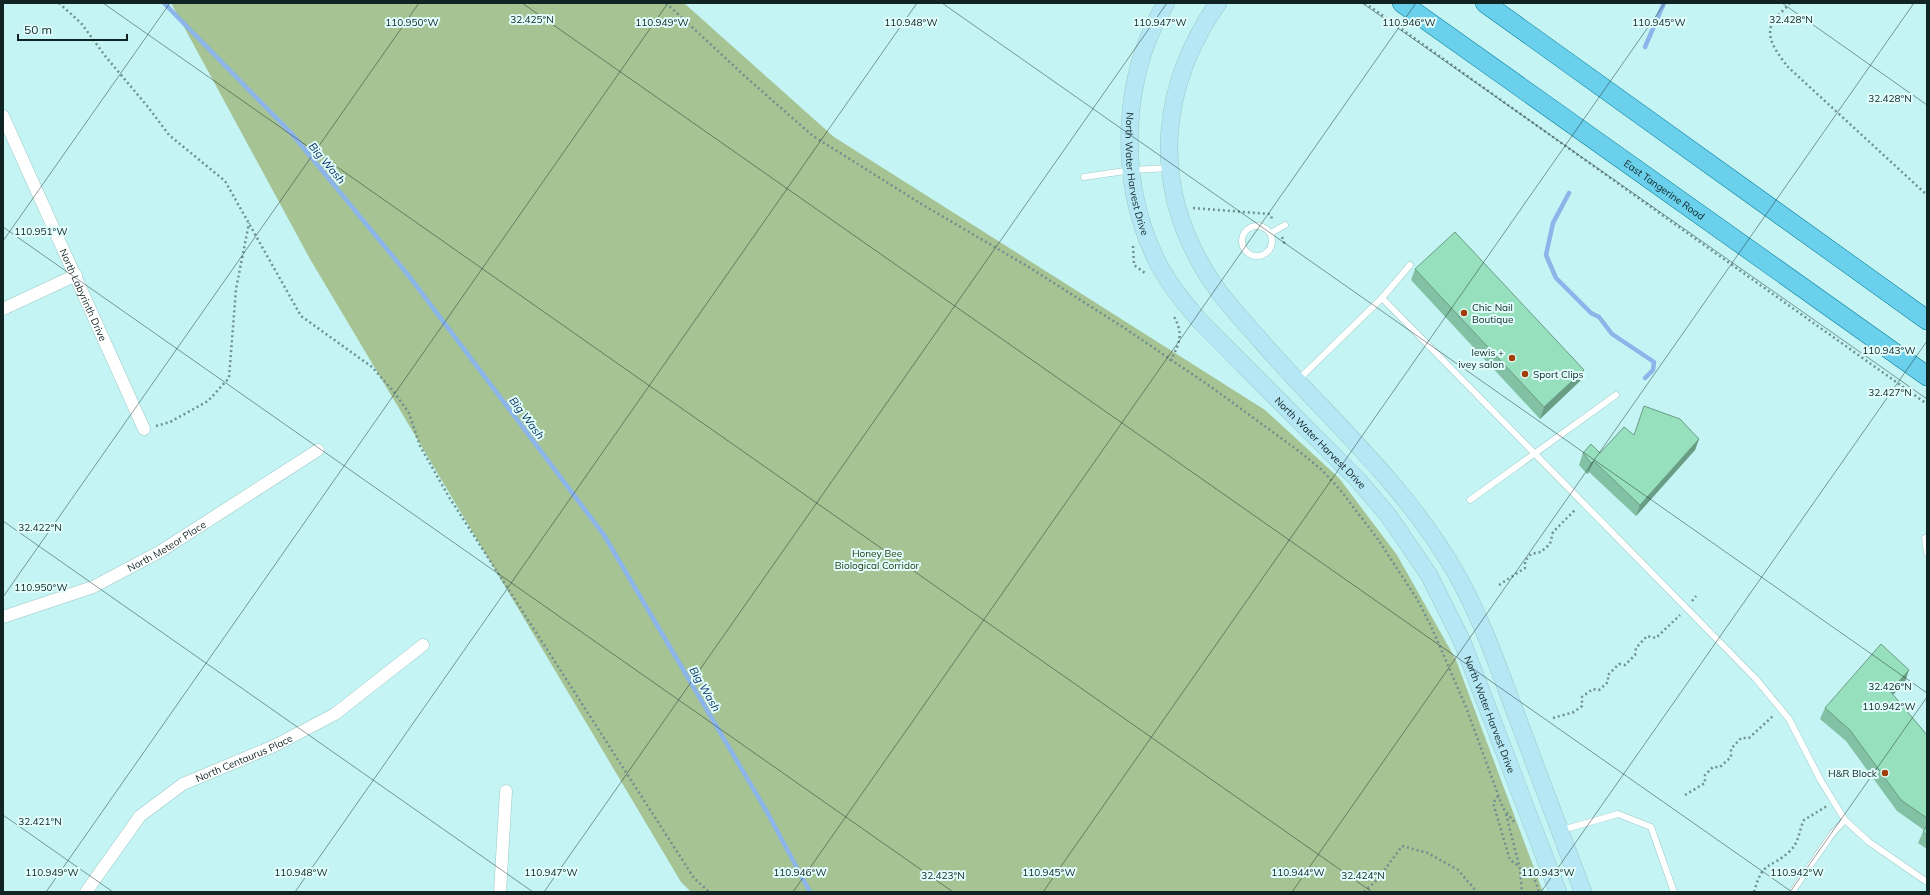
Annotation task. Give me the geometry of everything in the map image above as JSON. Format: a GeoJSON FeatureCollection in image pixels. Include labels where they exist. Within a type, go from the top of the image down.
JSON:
{"type":"FeatureCollection","features":[{"type":"Feature","properties":{"kind":"main road","name":"East Tangerine Road"},"geometry":{"type":"LineString","coordinates":[[1402,3],[1927,376]]}},
{"type":"Feature","properties":{"kind":"main road"},"geometry":{"type":"LineString","coordinates":[[1485,3],[1927,320]]}},
{"type":"Feature","properties":{"kind":"street","name":"North Water Harvest Drive"},"geometry":{"type":"LineString","coordinates":[[1166,3],[1150,34],[1136,76],[1130,124],[1132,170],[1136,195],[1147,236],[1155,257],[1183,302],[1200,321],[1358,480],[1388,514],[1429,575],[1462,641],[1558,892]]}},
{"type":"Feature","properties":{"kind":"street"},"geometry":{"type":"LineString","coordinates":[[1218,3],[1193,43],[1177,86],[1171,116],[1169,168],[1177,206],[1189,241],[1206,274],[1248,326],[1297,382],[1386,475],[1429,529],[1453,568],[1482,625],[1583,892]]}},
{"type":"Feature","properties":{"kind":"street","name":"North Labyrinth Drive"},"geometry":{"type":"LineString","coordinates":[[3,116],[76,275],[144,429]]}},
{"type":"Feature","properties":{"kind":"street"},"geometry":{"type":"LineString","coordinates":[[3,309],[76,275]]}},
{"type":"Feature","properties":{"kind":"street","name":"North Meteor Place"},"geometry":{"type":"LineString","coordinates":[[3,617],[93,587],[162,551],[318,450]]}},
{"type":"Feature","properties":{"kind":"street","name":"North Centaurus Place"},"geometry":{"type":"LineString","coordinates":[[86,892],[140,816],[183,784],[274,746],[335,714],[423,645]]}},
{"type":"Feature","properties":{"kind":"street"},"geometry":{"type":"LineString","coordinates":[[500,892],[506,790]]}},
{"type":"Feature","properties":{"kind":"lane"},"geometry":{"type":"LineString","coordinates":[[1084,177],[1132,170],[1169,168]]}},
{"type":"Feature","properties":{"kind":"lane"},"geometry":{"type":"LineString","coordinates":[[1260,225],[1271,233],[1273,240],[1271,247],[1261,256],[1254,256],[1243,248],[1243,234],[1247,229],[1260,225]]}},
{"type":"Feature","properties":{"kind":"lane"},"geometry":{"type":"LineString","coordinates":[[1271,233],[1286,225]]}},
{"type":"Feature","properties":{"kind":"lane"},"geometry":{"type":"LineString","coordinates":[[1297,382],[1382,298],[1410,265]]}},
{"type":"Feature","properties":{"kind":"lane"},"geometry":{"type":"LineString","coordinates":[[1382,298],[1756,679],[1789,719],[1845,820],[1869,842],[1927,882]]}},
{"type":"Feature","properties":{"kind":"lane"},"geometry":{"type":"LineString","coordinates":[[1470,500],[1616,395]]}},
{"type":"Feature","properties":{"kind":"lane"},"geometry":{"type":"LineString","coordinates":[[1925,538],[1927,553]]}},
{"type":"Feature","properties":{"kind":"lane"},"geometry":{"type":"LineString","coordinates":[[1560,830],[1618,814],[1651,827],[1674,892]]}},
{"type":"Feature","properties":{"kind":"lane"},"geometry":{"type":"LineString","coordinates":[[1792,892],[1832,834],[1845,820]]}},
{"type":"Feature","properties":{"kind":"path"},"geometry":{"type":"LineString","coordinates":[[59,3],[81,24],[106,57],[148,107],[168,136],[225,181],[302,316],[372,367],[409,413],[420,446],[449,497],[694,878],[710,892]]}},
{"type":"Feature","properties":{"kind":"path"},"geometry":{"type":"LineString","coordinates":[[666,3],[748,79],[813,136],[922,205],[1027,266],[1121,326],[1220,394],[1300,452],[1322,470],[1341,491],[1377,538],[1417,599],[1431,626],[1466,707],[1505,812],[1518,866],[1522,892]]}},
{"type":"Feature","properties":{"kind":"path"},"geometry":{"type":"LineString","coordinates":[[1365,3],[1927,404]]}},
{"type":"Feature","properties":{"kind":"path"},"geometry":{"type":"LineString","coordinates":[[1790,3],[1774,20],[1770,32],[1775,50],[1788,66],[1927,195]]}},
{"type":"Feature","properties":{"kind":"path"},"geometry":{"type":"LineString","coordinates":[[1177,206],[1263,215],[1270,214],[1285,245]]}},
{"type":"Feature","properties":{"kind":"path"},"geometry":{"type":"LineString","coordinates":[[144,429],[170,422],[208,401],[229,378],[236,289],[249,223]]}},
{"type":"Feature","properties":{"kind":"path"},"geometry":{"type":"LineString","coordinates":[[1499,585],[1525,568],[1525,561],[1532,554],[1541,552],[1550,544],[1553,532],[1583,502]]}},
{"type":"Feature","properties":{"kind":"path"},"geometry":{"type":"LineString","coordinates":[[1553,718],[1574,712],[1582,706],[1582,698],[1593,689],[1599,690],[1608,682],[1608,675],[1619,664],[1625,665],[1635,655],[1636,648],[1647,636],[1656,638],[1687,608],[1696,596]]}},
{"type":"Feature","properties":{"kind":"path"},"geometry":{"type":"LineString","coordinates":[[1685,795],[1704,782],[1705,775],[1713,766],[1720,767],[1731,757],[1731,749],[1741,738],[1749,738],[1781,708]]}},
{"type":"Feature","properties":{"kind":"path"},"geometry":{"type":"LineString","coordinates":[[1499,795],[1493,802],[1510,860],[1518,866]]}},
{"type":"Feature","properties":{"kind":"path"},"geometry":{"type":"LineString","coordinates":[[1754,892],[1758,877],[1765,868],[1790,852],[1797,843],[1804,820],[1834,801]]}},
{"type":"Feature","properties":{"kind":"path"},"geometry":{"type":"LineString","coordinates":[[1505,812],[1518,827]]}},
{"type":"Feature","properties":{"kind":"path"},"geometry":{"type":"LineString","coordinates":[[1364,892],[1378,879],[1402,846],[1428,853],[1458,870],[1477,892]]}},
{"type":"Feature","properties":{"kind":"path"},"geometry":{"type":"LineString","coordinates":[[1535,878],[1539,892]]}},
{"type":"Feature","properties":{"kind":"green space","name":"Honey Bee Biological Corridor"},"geometry":{"type":"Polygon","coordinates":[[[171,3],[684,3],[834,137],[1265,410],[1339,478],[1397,555],[1456,660],[1543,892],[691,892],[681,882],[310,259],[171,3]]]}},
{"type":"Feature","properties":{"kind":"building"},"geometry":{"type":"Polygon","coordinates":[[[1455,232],[1584,370],[1544,407],[1415,269],[1455,232]]]}},
{"type":"Feature","properties":{"kind":"building"},"geometry":{"type":"Polygon","coordinates":[[[1644,406],[1680,419],[1699,439],[1640,505],[1594,461],[1591,463],[1583,453],[1591,444],[1600,453],[1624,427],[1634,435],[1644,406]]]}},
{"type":"Feature","properties":{"kind":"building"},"geometry":{"type":"Polygon","coordinates":[[[1881,644],[1909,670],[1890,691],[1927,735],[1927,818],[1901,800],[1850,730],[1825,708],[1881,644]]]}},
{"type":"Feature","properties":{"kind":"building"},"geometry":{"type":"Polygon","coordinates":[[[1927,825],[1927,835],[1923,832],[1927,825]]]}},
{"type":"Feature","properties":{"kind":"waterway","name":"Big Wash"},"geometry":{"type":"LineString","coordinates":[[164,3],[292,134],[409,276],[604,535],[767,812],[810,892]]}},
{"type":"Feature","properties":{"kind":"waterway"},"geometry":{"type":"LineString","coordinates":[[1645,47],[1664,3]]}},
{"type":"Feature","properties":{"kind":"waterway"},"geometry":{"type":"LineString","coordinates":[[1569,193],[1553,223],[1546,255],[1556,278],[1591,313],[1599,317],[1612,334],[1654,362],[1653,370],[1645,378]]}},
{"type":"Feature","properties":{"kind":"place","name":"Chic Nail Boutique"},"geometry":{"type":"Point","coordinates":[1464,313]}},
{"type":"Feature","properties":{"kind":"place","name":"lewis + ivey salon"},"geometry":{"type":"Point","coordinates":[1512,358]}},
{"type":"Feature","properties":{"kind":"place","name":"Sport Clips"},"geometry":{"type":"Point","coordinates":[1525,374]}},
{"type":"Feature","properties":{"kind":"place","name":"H&R Block"},"geometry":{"type":"Point","coordinates":[1885,773]}}]}
